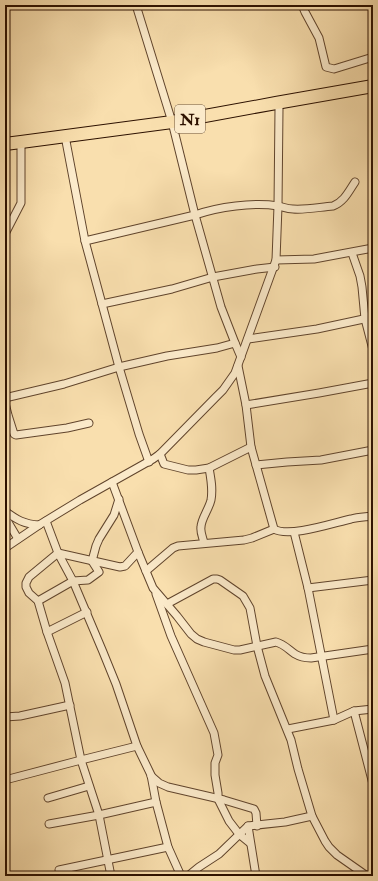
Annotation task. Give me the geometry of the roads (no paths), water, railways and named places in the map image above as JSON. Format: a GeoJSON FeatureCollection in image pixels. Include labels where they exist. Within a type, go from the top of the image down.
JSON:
{"type":"FeatureCollection","features":[{"type":"Feature","properties":{"kind":"highway","name":"N1"},"geometry":{"type":"LineString","coordinates":[[5,144],[172,122],[276,102],[373,86]]}},
{"type":"Feature","properties":{"kind":"street"},"geometry":{"type":"LineString","coordinates":[[136,5],[172,122],[195,215],[213,277],[222,307],[241,357]]}},
{"type":"Feature","properties":{"kind":"street"},"geometry":{"type":"LineString","coordinates":[[302,5],[319,38],[326,67],[334,69],[373,57]]}},
{"type":"Feature","properties":{"kind":"street"},"geometry":{"type":"LineString","coordinates":[[5,548],[39,525],[149,462],[160,454],[223,390],[235,373],[275,264],[278,206],[279,109],[276,102]]}},
{"type":"Feature","properties":{"kind":"street"},"geometry":{"type":"LineString","coordinates":[[65,136],[84,241],[119,367],[149,462]]}},
{"type":"Feature","properties":{"kind":"street"},"geometry":{"type":"LineString","coordinates":[[5,234],[21,204],[21,142]]}},
{"type":"Feature","properties":{"kind":"street"},"geometry":{"type":"LineString","coordinates":[[84,241],[214,210],[241,206],[278,206],[294,210],[333,206],[343,201],[355,182]]}},
{"type":"Feature","properties":{"kind":"street"},"geometry":{"type":"LineString","coordinates":[[102,304],[172,289],[213,277],[275,264],[352,253],[373,248]]}},
{"type":"Feature","properties":{"kind":"street"},"geometry":{"type":"LineString","coordinates":[[352,253],[360,276],[365,319],[373,350]]}},
{"type":"Feature","properties":{"kind":"street"},"geometry":{"type":"LineString","coordinates":[[248,339],[317,329],[373,317]]}},
{"type":"Feature","properties":{"kind":"street"},"geometry":{"type":"LineString","coordinates":[[5,400],[9,397],[64,384],[119,367],[167,356],[209,350],[235,343]]}},
{"type":"Feature","properties":{"kind":"street"},"geometry":{"type":"LineString","coordinates":[[238,365],[246,405],[251,447],[274,530]]}},
{"type":"Feature","properties":{"kind":"street"},"geometry":{"type":"LineString","coordinates":[[246,405],[319,394],[373,383]]}},
{"type":"Feature","properties":{"kind":"street"},"geometry":{"type":"LineString","coordinates":[[5,404],[6,415],[14,434],[16,435],[67,428],[89,423]]}},
{"type":"Feature","properties":{"kind":"street"},"geometry":{"type":"LineString","coordinates":[[160,454],[164,464],[168,466],[196,470],[209,468],[251,447]]}},
{"type":"Feature","properties":{"kind":"street"},"geometry":{"type":"LineString","coordinates":[[256,465],[321,460],[373,450]]}},
{"type":"Feature","properties":{"kind":"street"},"geometry":{"type":"LineString","coordinates":[[204,543],[201,526],[209,508],[211,498],[212,483],[209,468]]}},
{"type":"Feature","properties":{"kind":"street"},"geometry":{"type":"LineString","coordinates":[[112,482],[171,636],[214,733],[218,755],[215,763],[218,799],[229,821],[239,834],[250,843]]}},
{"type":"Feature","properties":{"kind":"street"},"geometry":{"type":"LineString","coordinates":[[38,601],[74,581],[88,580],[99,572],[92,561],[96,546],[114,515],[119,499]]}},
{"type":"Feature","properties":{"kind":"street"},"geometry":{"type":"LineString","coordinates":[[5,511],[18,520],[28,524],[39,525]]}},
{"type":"Feature","properties":{"kind":"street"},"geometry":{"type":"LineString","coordinates":[[146,572],[173,548],[178,546],[244,540],[274,530],[278,532],[294,532],[352,519],[373,516]]}},
{"type":"Feature","properties":{"kind":"street"},"geometry":{"type":"LineString","coordinates":[[5,517],[18,539]]}},
{"type":"Feature","properties":{"kind":"street"},"geometry":{"type":"LineString","coordinates":[[46,521],[58,553],[74,581],[87,612],[116,684],[137,746],[151,775],[156,802],[168,847],[181,876]]}},
{"type":"Feature","properties":{"kind":"street"},"geometry":{"type":"LineString","coordinates":[[294,532],[308,588],[334,720]]}},
{"type":"Feature","properties":{"kind":"street"},"geometry":{"type":"LineString","coordinates":[[58,553],[120,567],[125,566],[138,552]]}},
{"type":"Feature","properties":{"kind":"street"},"geometry":{"type":"LineString","coordinates":[[58,553],[29,577],[26,582],[26,587],[29,594],[38,601],[47,632],[65,682],[81,760],[99,815],[111,876]]}},
{"type":"Feature","properties":{"kind":"street"},"geometry":{"type":"LineString","coordinates":[[167,604],[217,578],[243,596],[250,608],[257,646],[265,676],[292,740],[298,769],[312,816],[329,847],[364,874]]}},
{"type":"Feature","properties":{"kind":"street"},"geometry":{"type":"LineString","coordinates":[[308,588],[373,580]]}},
{"type":"Feature","properties":{"kind":"street"},"geometry":{"type":"LineString","coordinates":[[153,588],[191,634],[204,642],[234,650],[276,642],[302,657],[311,658],[373,649]]}},
{"type":"Feature","properties":{"kind":"street"},"geometry":{"type":"LineString","coordinates":[[47,632],[87,612]]}},
{"type":"Feature","properties":{"kind":"street"},"geometry":{"type":"LineString","coordinates":[[5,717],[20,716],[70,705]]}},
{"type":"Feature","properties":{"kind":"street"},"geometry":{"type":"LineString","coordinates":[[288,729],[334,720],[354,711],[373,709]]}},
{"type":"Feature","properties":{"kind":"street"},"geometry":{"type":"LineString","coordinates":[[354,711],[373,784]]}},
{"type":"Feature","properties":{"kind":"street"},"geometry":{"type":"LineString","coordinates":[[5,780],[137,746]]}},
{"type":"Feature","properties":{"kind":"street"},"geometry":{"type":"LineString","coordinates":[[366,758],[373,762]]}},
{"type":"Feature","properties":{"kind":"street"},"geometry":{"type":"LineString","coordinates":[[151,775],[159,783],[168,787],[254,809],[256,813],[257,826]]}},
{"type":"Feature","properties":{"kind":"street"},"geometry":{"type":"LineString","coordinates":[[48,798],[90,786]]}},
{"type":"Feature","properties":{"kind":"street"},"geometry":{"type":"LineString","coordinates":[[49,824],[99,815],[156,802]]}},
{"type":"Feature","properties":{"kind":"street"},"geometry":{"type":"LineString","coordinates":[[188,876],[219,854],[248,826],[284,822],[312,816]]}},
{"type":"Feature","properties":{"kind":"street"},"geometry":{"type":"LineString","coordinates":[[248,826],[256,876]]}},
{"type":"Feature","properties":{"kind":"street"},"geometry":{"type":"LineString","coordinates":[[59,870],[168,847]]}},
{"type":"Feature","properties":{"kind":"street"},"geometry":{"type":"LineString","coordinates":[[354,876],[364,874]]}}]}
